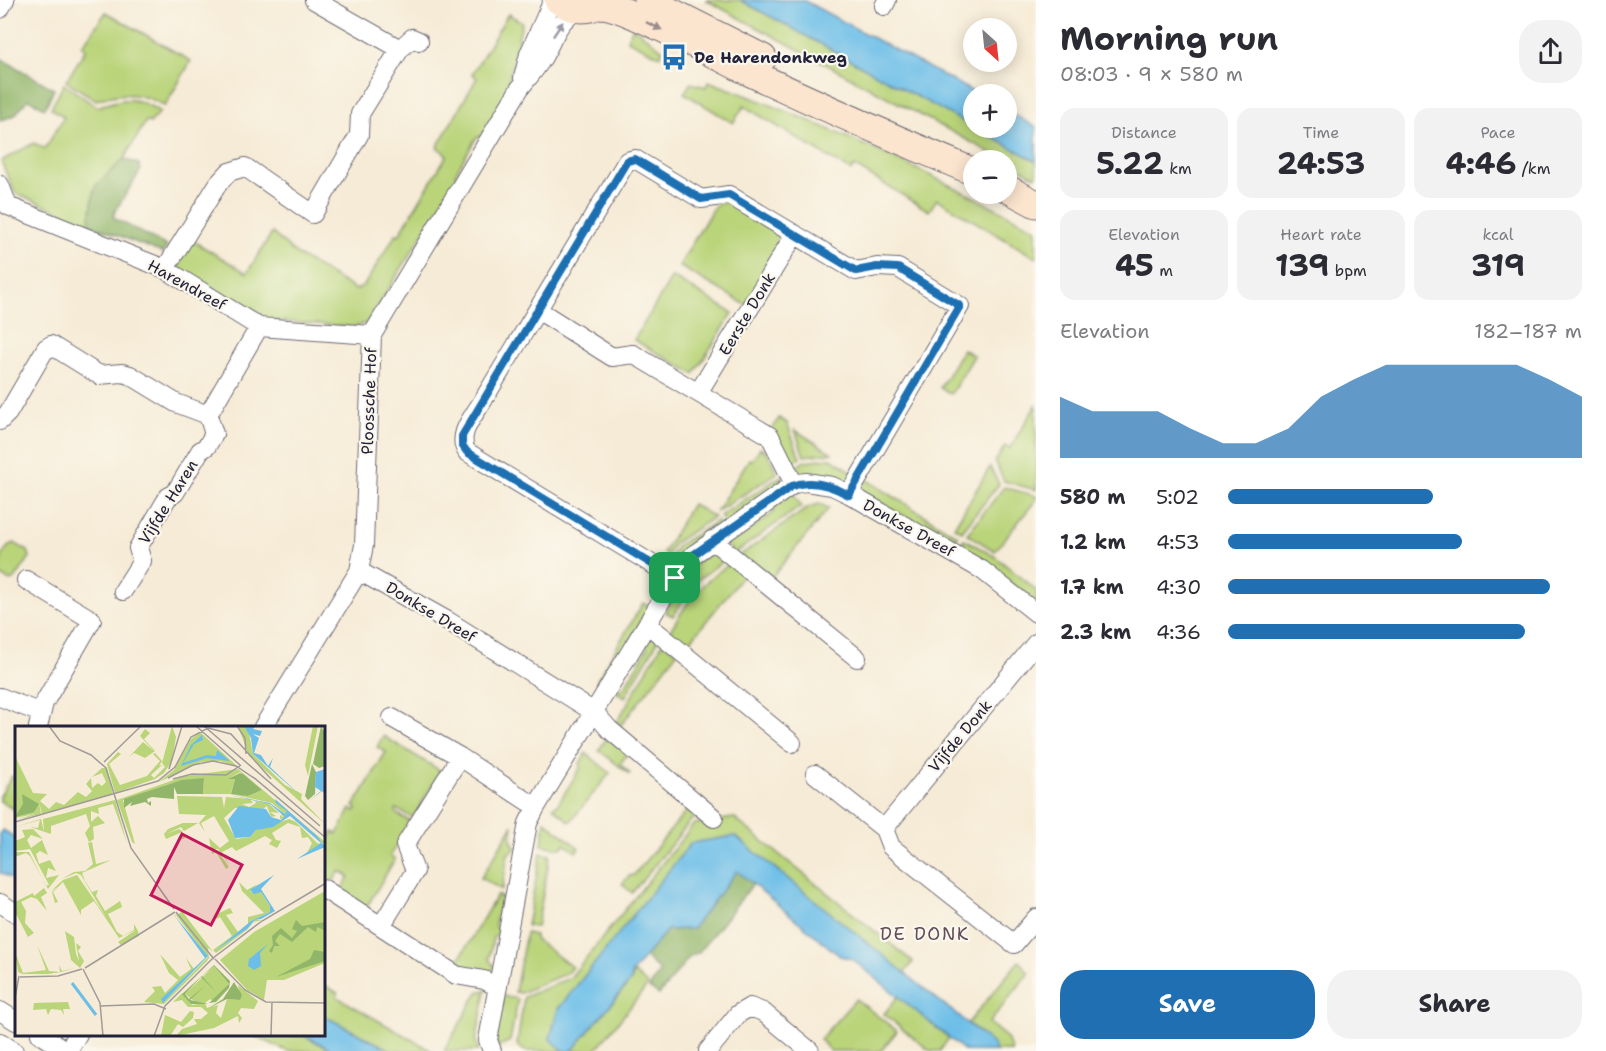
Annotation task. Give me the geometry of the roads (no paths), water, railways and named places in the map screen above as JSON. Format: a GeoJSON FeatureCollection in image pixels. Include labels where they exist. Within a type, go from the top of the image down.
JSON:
{"type":"FeatureCollection","features":[{"type":"Feature","properties":{"kind":"main road"},"geometry":{"type":"LineString","coordinates":[[648,0],[922,138],[963,164]]}},
{"type":"Feature","properties":{"kind":"main road"},"geometry":{"type":"LineString","coordinates":[[579,3],[608,5],[635,16],[750,72],[963,166]]}},
{"type":"Feature","properties":{"kind":"main road"},"geometry":{"type":"LineString","coordinates":[[1017,194],[1036,204]]}},
{"type":"Feature","properties":{"kind":"street"},"geometry":{"type":"LineString","coordinates":[[0,9],[5,0]]}},
{"type":"Feature","properties":{"kind":"street"},"geometry":{"type":"LineString","coordinates":[[314,0],[400,48]]}},
{"type":"Feature","properties":{"kind":"street","name":"Ploossche Hof"},"geometry":{"type":"LineString","coordinates":[[520,88],[530,54],[579,3]]}},
{"type":"Feature","properties":{"kind":"street","name":"Ploossche Hof"},"geometry":{"type":"LineString","coordinates":[[264,726],[360,571],[364,545],[372,334],[520,88],[541,60],[558,27],[579,3]]}},
{"type":"Feature","properties":{"kind":"street"},"geometry":{"type":"LineString","coordinates":[[165,269],[218,184],[229,172],[245,167],[313,214],[359,135],[360,114],[400,48],[412,38],[419,41]]}},
{"type":"Feature","properties":{"kind":"street"},"geometry":{"type":"LineString","coordinates":[[675,578],[467,452],[462,445],[462,436],[627,161],[635,159],[701,199],[729,195],[856,271],[877,267],[898,268],[960,306],[849,495]]}},
{"type":"Feature","properties":{"kind":"street","name":"Harendreef"},"geometry":{"type":"LineString","coordinates":[[0,185],[4,210],[165,269],[259,327],[372,334]]}},
{"type":"Feature","properties":{"kind":"street","name":"Eerste Donk"},"geometry":{"type":"LineString","coordinates":[[698,393],[795,234]]}},
{"type":"Feature","properties":{"kind":"street"},"geometry":{"type":"LineString","coordinates":[[492,1051],[488,1040],[528,823],[536,807],[675,578],[693,555],[794,484],[770,436],[633,354],[612,357],[538,310]]}},
{"type":"Feature","properties":{"kind":"street"},"geometry":{"type":"LineString","coordinates":[[0,421],[8,413],[46,348],[51,345],[99,375],[122,373],[130,375],[176,403],[208,415],[259,327]]}},
{"type":"Feature","properties":{"kind":"street","name":"Vijfde Haren"},"geometry":{"type":"LineString","coordinates":[[123,591],[142,561],[138,548],[143,539],[168,497],[175,493],[200,451],[207,447],[214,434],[208,415]]}},
{"type":"Feature","properties":{"kind":"street","name":"Donkse Dreef"},"geometry":{"type":"LineString","coordinates":[[794,484],[806,482],[832,486],[849,495],[967,560],[1036,613]]}},
{"type":"Feature","properties":{"kind":"street"},"geometry":{"type":"LineString","coordinates":[[712,540],[857,658]]}},
{"type":"Feature","properties":{"kind":"street","name":"Donkse Dreef"},"geometry":{"type":"LineString","coordinates":[[360,571],[448,621],[594,712],[609,729],[714,818]]}},
{"type":"Feature","properties":{"kind":"street"},"geometry":{"type":"LineString","coordinates":[[0,697],[40,720],[44,703],[92,620],[26,580]]}},
{"type":"Feature","properties":{"kind":"street"},"geometry":{"type":"LineString","coordinates":[[647,624],[793,742]]}},
{"type":"Feature","properties":{"kind":"street","name":"Vijfde Donk"},"geometry":{"type":"LineString","coordinates":[[884,829],[1036,643]]}},
{"type":"Feature","properties":{"kind":"street"},"geometry":{"type":"LineString","coordinates":[[392,718],[460,757],[536,807]]}},
{"type":"Feature","properties":{"kind":"street"},"geometry":{"type":"LineString","coordinates":[[381,926],[415,871],[405,845],[460,757]]}},
{"type":"Feature","properties":{"kind":"street"},"geometry":{"type":"LineString","coordinates":[[815,774],[884,829],[891,846],[1014,944],[1036,918]]}},
{"type":"Feature","properties":{"kind":"street"},"geometry":{"type":"LineString","coordinates":[[326,891],[456,975],[484,980],[498,987]]}},
{"type":"Feature","properties":{"kind":"street"},"geometry":{"type":"LineString","coordinates":[[0,903],[15,912]]}},
{"type":"Feature","properties":{"kind":"street"},"geometry":{"type":"LineString","coordinates":[[708,1051],[738,1014],[750,1008],[763,1012],[810,1051]]}},
{"type":"Feature","properties":{"kind":"street"},"geometry":{"type":"LineString","coordinates":[[0,1011],[15,1020]]}},
{"type":"Feature","properties":{"kind":"street"},"geometry":{"type":"LineString","coordinates":[[42,1036],[67,1051],[77,1036]]}},
{"type":"Feature","properties":{"kind":"street"},"geometry":{"type":"LineString","coordinates":[[0,1042],[14,1051]]}},
{"type":"Feature","properties":{"kind":"water"},"geometry":{"type":"Polygon","coordinates":[[[740,0],[803,0],[963,86],[963,122],[740,0]]]}},
{"type":"Feature","properties":{"kind":"water"},"geometry":{"type":"Polygon","coordinates":[[[1017,117],[1036,127],[1036,161],[993,138],[1017,138],[1017,117]]]}},
{"type":"Feature","properties":{"kind":"water"},"geometry":{"type":"Polygon","coordinates":[[[3,830],[15,837],[15,880],[0,873],[0,834],[3,830]]]}},
{"type":"Feature","properties":{"kind":"water"},"geometry":{"type":"Polygon","coordinates":[[[735,836],[993,1044],[996,1051],[965,1051],[852,959],[840,956],[737,871],[692,929],[667,930],[631,974],[632,979],[572,1051],[564,1051],[550,1039],[558,1009],[691,843],[735,836]]]}},
{"type":"Feature","properties":{"kind":"water"},"geometry":{"type":"Polygon","coordinates":[[[326,1017],[392,1051],[334,1051],[305,1036],[326,1036],[326,1017]]]}},
{"type":"Feature","properties":{"kind":"place","name":"De Harendonkweg"},"geometry":{"type":"Point","coordinates":[674,57]}},
{"type":"Feature","properties":{"kind":"district","name":"DE DONK"},"geometry":{"type":"Point","coordinates":[925,934]}}]}
